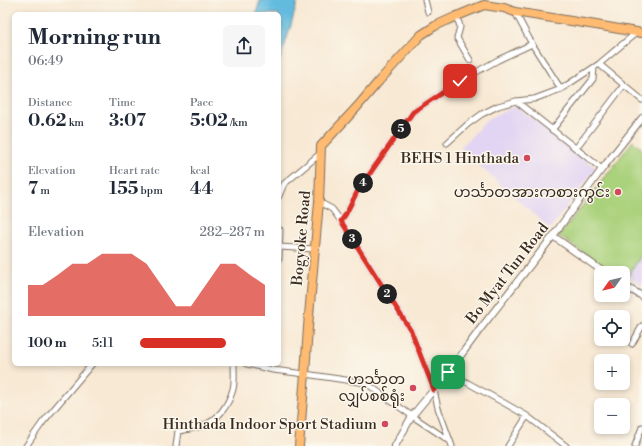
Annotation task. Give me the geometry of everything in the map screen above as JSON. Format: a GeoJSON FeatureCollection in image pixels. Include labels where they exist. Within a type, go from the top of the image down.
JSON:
{"type":"FeatureCollection","features":[{"type":"Feature","properties":{"kind":"main road"},"geometry":{"type":"LineString","coordinates":[[322,152],[322,146],[388,70],[421,35],[435,26],[487,3],[515,12],[639,33]]}},
{"type":"Feature","properties":{"kind":"main road","name":"Bogyoke Road"},"geometry":{"type":"LineString","coordinates":[[299,446],[322,152]]}},
{"type":"Feature","properties":{"kind":"street"},"geometry":{"type":"LineString","coordinates":[[425,0],[428,12]]}},
{"type":"Feature","properties":{"kind":"street"},"geometry":{"type":"LineString","coordinates":[[515,12],[532,44],[561,90]]}},
{"type":"Feature","properties":{"kind":"street"},"geometry":{"type":"LineString","coordinates":[[457,16],[460,27],[457,38],[470,60]]}},
{"type":"Feature","properties":{"kind":"street"},"geometry":{"type":"LineString","coordinates":[[447,143],[468,124],[482,114],[498,106],[516,101],[534,99],[561,90],[594,68],[639,33]]}},
{"type":"Feature","properties":{"kind":"street"},"geometry":{"type":"LineString","coordinates":[[341,221],[357,192],[413,112],[460,81],[498,60],[532,44]]}},
{"type":"Feature","properties":{"kind":"street"},"geometry":{"type":"LineString","coordinates":[[599,64],[642,100]]}},
{"type":"Feature","properties":{"kind":"street"},"geometry":{"type":"LineString","coordinates":[[552,130],[593,79],[594,68]]}},
{"type":"Feature","properties":{"kind":"street"},"geometry":{"type":"LineString","coordinates":[[576,148],[624,85]]}},
{"type":"Feature","properties":{"kind":"street"},"geometry":{"type":"LineString","coordinates":[[516,101],[602,169]]}},
{"type":"Feature","properties":{"kind":"street","name":"Bo Myat Tun Road"},"geometry":{"type":"LineString","coordinates":[[395,446],[412,416],[434,390],[553,236],[602,169],[642,118]]}},
{"type":"Feature","properties":{"kind":"street"},"geometry":{"type":"LineString","coordinates":[[281,191],[284,184],[322,152]]}},
{"type":"Feature","properties":{"kind":"street"},"geometry":{"type":"LineString","coordinates":[[319,202],[332,209],[341,221],[411,331],[434,390],[451,444]]}},
{"type":"Feature","properties":{"kind":"street"},"geometry":{"type":"LineString","coordinates":[[553,236],[595,266]]}},
{"type":"Feature","properties":{"kind":"street"},"geometry":{"type":"LineString","coordinates":[[281,247],[315,249]]}},
{"type":"Feature","properties":{"kind":"street"},"geometry":{"type":"LineString","coordinates":[[630,289],[642,296]]}},
{"type":"Feature","properties":{"kind":"street"},"geometry":{"type":"LineString","coordinates":[[632,344],[642,326]]}},
{"type":"Feature","properties":{"kind":"street"},"geometry":{"type":"LineString","coordinates":[[26,446],[43,422],[90,366]]}},
{"type":"Feature","properties":{"kind":"street"},"geometry":{"type":"LineString","coordinates":[[176,446],[178,431],[203,426],[214,419],[222,411],[229,400],[233,388],[234,366]]}},
{"type":"Feature","properties":{"kind":"street"},"geometry":{"type":"LineString","coordinates":[[273,367],[305,374],[366,383],[455,446]]}},
{"type":"Feature","properties":{"kind":"street"},"geometry":{"type":"LineString","coordinates":[[448,372],[531,419],[566,446]]}},
{"type":"Feature","properties":{"kind":"street"},"geometry":{"type":"LineString","coordinates":[[508,446],[526,416]]}},
{"type":"Feature","properties":{"kind":"street"},"geometry":{"type":"LineString","coordinates":[[635,446],[642,427]]}},
{"type":"Feature","properties":{"kind":"shaded area","name":"BEHS 1 Hinthada"},"geometry":{"type":"Polygon","coordinates":[[[516,106],[596,168],[550,229],[460,148],[489,118],[516,106]]]}},
{"type":"Feature","properties":{"kind":"shaded area"},"geometry":{"type":"Polygon","coordinates":[[[642,254],[642,286],[630,277],[630,273],[642,254]]]}},
{"type":"Feature","properties":{"kind":"green space","name":"ဟင်္သာတအားကစားကွင်း"},"geometry":{"type":"Polygon","coordinates":[[[633,141],[642,149],[642,254],[630,273],[630,266],[603,266],[559,236],[633,141]]]}},
{"type":"Feature","properties":{"kind":"water"},"geometry":{"type":"Polygon","coordinates":[[[260,0],[298,0],[281,57],[281,12],[257,12],[260,0]]]}},
{"type":"Feature","properties":{"kind":"place","name":"BEHS 1 Hinthada"},"geometry":{"type":"Point","coordinates":[527,158]}},
{"type":"Feature","properties":{"kind":"place","name":"ဟင်္သာတအားကစားကွင်း"},"geometry":{"type":"Point","coordinates":[618,192]}},
{"type":"Feature","properties":{"kind":"place","name":"ဟင်္သာတ လျှပ်စစ်ရုံး"},"geometry":{"type":"Point","coordinates":[413,388]}},
{"type":"Feature","properties":{"kind":"place","name":"Hinthada Indoor Sport Stadium"},"geometry":{"type":"Point","coordinates":[385,424]}},
{"type":"Feature","properties":{"kind":"route"},"geometry":{"type":"LineString","coordinates":[[448,372],[434,390],[411,331],[341,221],[357,192],[413,112],[460,81]]}}]}
